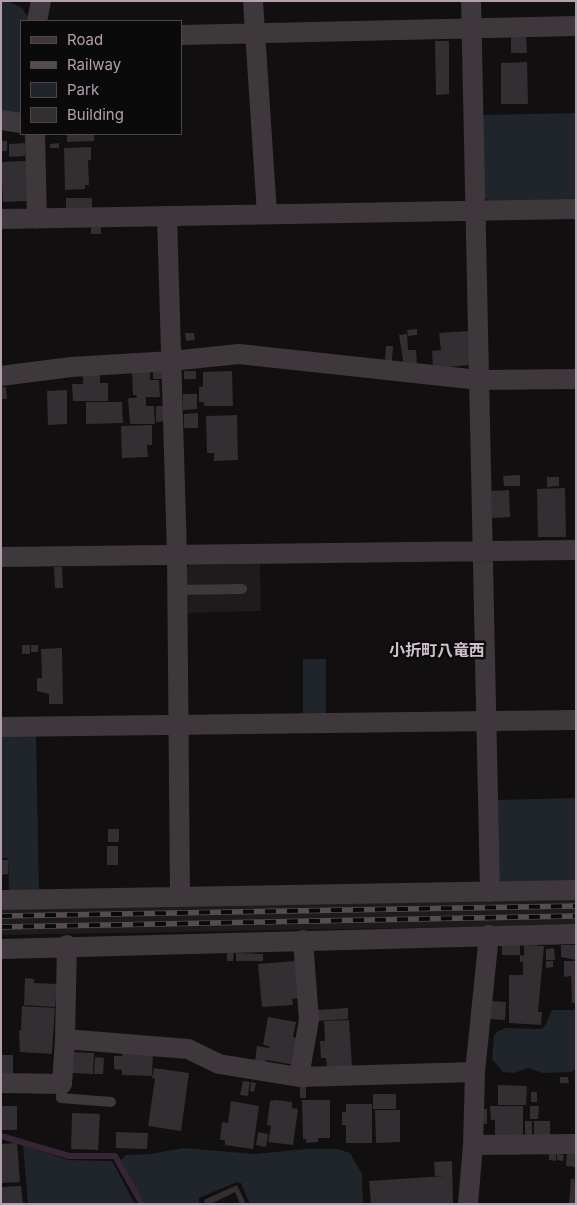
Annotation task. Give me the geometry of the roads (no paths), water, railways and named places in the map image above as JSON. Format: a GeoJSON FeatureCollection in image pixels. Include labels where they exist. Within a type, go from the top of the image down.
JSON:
{"type":"FeatureCollection","features":[{"type":"Feature","properties":{"kind":"street"},"geometry":{"type":"LineString","coordinates":[[253,1],[266,214]]}},
{"type":"Feature","properties":{"kind":"street"},"geometry":{"type":"LineString","coordinates":[[472,1],[490,892]]}},
{"type":"Feature","properties":{"kind":"street"},"geometry":{"type":"LineString","coordinates":[[182,35],[576,26]]}},
{"type":"Feature","properties":{"kind":"street"},"geometry":{"type":"LineString","coordinates":[[1,120],[20,123]]}},
{"type":"Feature","properties":{"kind":"street"},"geometry":{"type":"LineString","coordinates":[[35,135],[37,219]]}},
{"type":"Feature","properties":{"kind":"street"},"geometry":{"type":"LineString","coordinates":[[1,219],[576,209]]}},
{"type":"Feature","properties":{"kind":"street"},"geometry":{"type":"LineString","coordinates":[[167,216],[178,590],[180,896]]}},
{"type":"Feature","properties":{"kind":"street"},"geometry":{"type":"LineString","coordinates":[[1,376],[71,366],[171,361],[239,354],[479,380],[576,378]]}},
{"type":"Feature","properties":{"kind":"street"},"geometry":{"type":"LineString","coordinates":[[1,557],[576,550]]}},
{"type":"Feature","properties":{"kind":"street"},"geometry":{"type":"LineString","coordinates":[[1,727],[576,720]]}},
{"type":"Feature","properties":{"kind":"street"},"geometry":{"type":"LineString","coordinates":[[1,900],[576,890]]}},
{"type":"Feature","properties":{"kind":"street"},"geometry":{"type":"LineString","coordinates":[[1,949],[66,945],[576,934]]}},
{"type":"Feature","properties":{"kind":"street"},"geometry":{"type":"LineString","coordinates":[[468,1204],[473,1145],[475,1072],[489,935]]}},
{"type":"Feature","properties":{"kind":"street"},"geometry":{"type":"LineString","coordinates":[[299,1077],[308,1020],[302,940]]}},
{"type":"Feature","properties":{"kind":"street"},"geometry":{"type":"LineString","coordinates":[[1,1083],[62,1084],[65,1040],[66,945]]}},
{"type":"Feature","properties":{"kind":"street"},"geometry":{"type":"LineString","coordinates":[[65,1040],[188,1049],[219,1064],[299,1077],[475,1072]]}},
{"type":"Feature","properties":{"kind":"street"},"geometry":{"type":"LineString","coordinates":[[473,1145],[576,1144]]}},
{"type":"Feature","properties":{"kind":"lane"},"geometry":{"type":"LineString","coordinates":[[178,590],[242,589]]}},
{"type":"Feature","properties":{"kind":"lane"},"geometry":{"type":"LineString","coordinates":[[62,1084],[61,1098],[112,1102]]}},
{"type":"Feature","properties":{"kind":"waterway"},"geometry":{"type":"LineString","coordinates":[[1,1136],[69,1156],[115,1156],[142,1204]]}},
{"type":"Feature","properties":{"kind":"railway"},"geometry":{"type":"LineString","coordinates":[[1,916],[576,906]]}},
{"type":"Feature","properties":{"kind":"railway"},"geometry":{"type":"LineString","coordinates":[[1,927],[576,916]]}},
{"type":"Feature","properties":{"kind":"district","name":"小折町八竜西"},"geometry":{"type":"Point","coordinates":[437,651]}}]}
